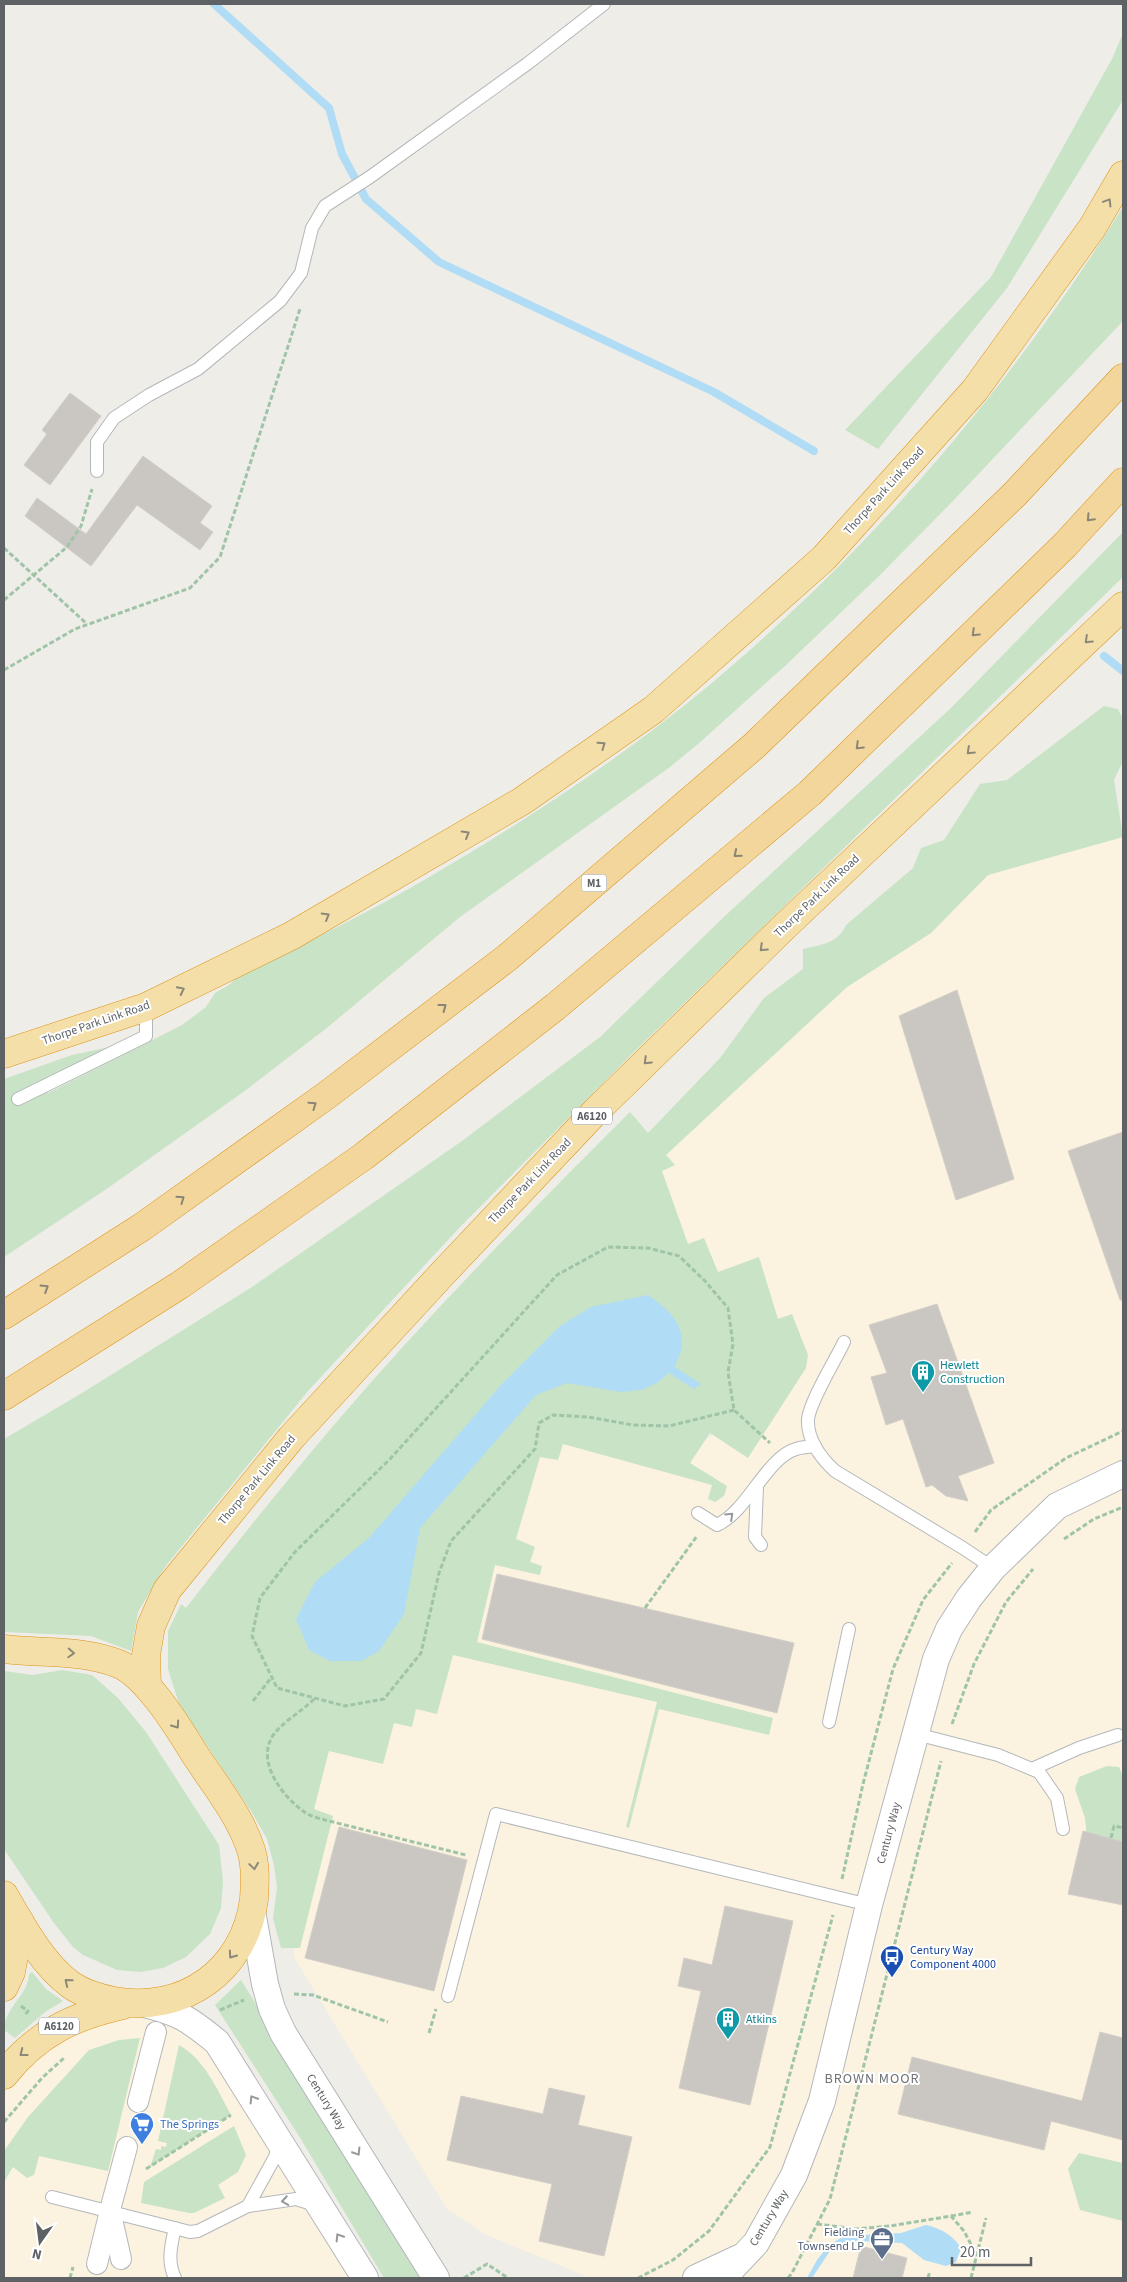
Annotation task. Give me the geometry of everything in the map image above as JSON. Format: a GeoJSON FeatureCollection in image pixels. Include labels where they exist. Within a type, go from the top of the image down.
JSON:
{"type":"FeatureCollection","features":[{"type":"Feature","properties":{"kind":"highway","name":"Thorpe Park Link Road"},"geometry":{"type":"LineString","coordinates":[[4,1054],[146,1007],[291,936],[514,806],[653,710],[824,558],[975,390],[1092,228],[1123,175]]}},
{"type":"Feature","properties":{"kind":"highway","name":"M1"},"geometry":{"type":"LineString","coordinates":[[4,1314],[142,1227],[328,1095],[508,957],[755,745],[1014,494],[1123,378]]}},
{"type":"Feature","properties":{"kind":"highway"},"geometry":{"type":"LineString","coordinates":[[4,1396],[196,1274],[364,1156],[555,1007],[810,793],[1065,545],[1123,482]]}},
{"type":"Feature","properties":{"kind":"highway","name":"Thorpe Park Link Road"},"geometry":{"type":"LineString","coordinates":[[147,1686],[146,1655],[151,1626],[167,1590],[291,1438],[450,1265],[595,1112],[790,921],[1123,606]]}},
{"type":"Feature","properties":{"kind":"highway"},"geometry":{"type":"LineString","coordinates":[[4,1649],[77,1653],[101,1658],[121,1665],[147,1686],[177,1725],[241,1826],[252,1852],[256,1881],[252,1911],[243,1940],[222,1969],[199,1987],[172,2000],[137,2004],[94,1997],[73,1986],[54,1970],[20,1922],[4,1895]]}},
{"type":"Feature","properties":{"kind":"highway"},"geometry":{"type":"LineString","coordinates":[[10,1995],[11,1972],[20,1922]]}},
{"type":"Feature","properties":{"kind":"highway","name":"A6120"},"geometry":{"type":"LineString","coordinates":[[4,2075],[17,2058],[55,2028],[90,2013],[137,2004]]}},
{"type":"Feature","properties":{"kind":"street","name":"Century Way"},"geometry":{"type":"LineString","coordinates":[[723,2278],[756,2243],[794,2175],[822,2102],[869,1906],[936,1659],[949,1629],[969,1598],[993,1568],[1057,1506],[1123,1474]]}},
{"type":"Feature","properties":{"kind":"street","name":"Century Way"},"geometry":{"type":"LineString","coordinates":[[252,1911],[264,1984],[272,2010],[283,2034],[436,2278]]}},
{"type":"Feature","properties":{"kind":"street"},"geometry":{"type":"LineString","coordinates":[[137,2004],[171,2010],[194,2023],[217,2042],[365,2278]]}},
{"type":"Feature","properties":{"kind":"street"},"geometry":{"type":"LineString","coordinates":[[138,2102],[156,2032]]}},
{"type":"Feature","properties":{"kind":"street"},"geometry":{"type":"LineString","coordinates":[[95,2271],[127,2147]]}},
{"type":"Feature","properties":{"kind":"street"},"geometry":{"type":"LineString","coordinates":[[110,2210],[121,2259]]}},
{"type":"Feature","properties":{"kind":"street","name":"Century Way"},"geometry":{"type":"LineString","coordinates":[[696,2278],[744,2256]]}},
{"type":"Feature","properties":{"kind":"lane"},"geometry":{"type":"LineString","coordinates":[[97,471],[97,442],[114,418],[149,395],[198,369],[280,301],[302,273],[312,228],[325,206],[370,178],[528,64],[604,4]]}},
{"type":"Feature","properties":{"kind":"lane"},"geometry":{"type":"LineString","coordinates":[[18,1099],[146,1036],[146,1007]]}},
{"type":"Feature","properties":{"kind":"lane"},"geometry":{"type":"LineString","coordinates":[[844,1342],[808,1418],[811,1439],[823,1460],[836,1471],[993,1568]]}},
{"type":"Feature","properties":{"kind":"lane"},"geometry":{"type":"LineString","coordinates":[[703,1516],[717,1525],[723,1522],[784,1456],[794,1450],[815,1446]]}},
{"type":"Feature","properties":{"kind":"lane"},"geometry":{"type":"LineString","coordinates":[[757,1487],[755,1537],[761,1545]]}},
{"type":"Feature","properties":{"kind":"lane"},"geometry":{"type":"LineString","coordinates":[[829,1722],[849,1629]]}},
{"type":"Feature","properties":{"kind":"lane"},"geometry":{"type":"LineString","coordinates":[[916,1734],[998,1755],[1039,1772],[1057,1798],[1063,1829]]}},
{"type":"Feature","properties":{"kind":"lane"},"geometry":{"type":"LineString","coordinates":[[1032,1769],[1079,1748],[1118,1735]]}},
{"type":"Feature","properties":{"kind":"lane"},"geometry":{"type":"LineString","coordinates":[[448,1996],[496,1814],[869,1906]]}},
{"type":"Feature","properties":{"kind":"lane"},"geometry":{"type":"LineString","coordinates":[[248,2206],[275,2157],[278,2140]]}},
{"type":"Feature","properties":{"kind":"lane"},"geometry":{"type":"LineString","coordinates":[[52,2197],[110,2210],[190,2232],[198,2231],[248,2206],[296,2199],[320,2208]]}},
{"type":"Feature","properties":{"kind":"lane"},"geometry":{"type":"LineString","coordinates":[[175,2228],[170,2258],[171,2270],[175,2278]]}},
{"type":"Feature","properties":{"kind":"path"},"geometry":{"type":"LineString","coordinates":[[4,670],[75,629],[190,588],[220,557],[307,286],[302,273]]}},
{"type":"Feature","properties":{"kind":"path"},"geometry":{"type":"LineString","coordinates":[[4,600],[67,547],[82,526],[97,471]]}},
{"type":"Feature","properties":{"kind":"path"},"geometry":{"type":"LineString","coordinates":[[4,548],[87,624]]}},
{"type":"Feature","properties":{"kind":"path"},"geometry":{"type":"LineString","coordinates":[[734,1410],[669,1426],[633,1426],[588,1417],[553,1415],[539,1423],[535,1449],[451,1542],[439,1572],[422,1654],[384,1698],[345,1706],[277,1688],[271,1678],[252,1636],[260,1598],[294,1553],[390,1458],[557,1275],[608,1247],[648,1248],[679,1256],[705,1281],[728,1308],[734,1344],[728,1372],[734,1410],[784,1456]]}},
{"type":"Feature","properties":{"kind":"path"},"geometry":{"type":"LineString","coordinates":[[1059,1544],[1094,1519],[1123,1507]]}},
{"type":"Feature","properties":{"kind":"path"},"geometry":{"type":"LineString","coordinates":[[645,1608],[703,1516]]}},
{"type":"Feature","properties":{"kind":"path"},"geometry":{"type":"LineString","coordinates":[[788,2278],[792,2274],[830,2199],[946,1742],[974,1664],[1006,1602],[1038,1562]]}},
{"type":"Feature","properties":{"kind":"path"},"geometry":{"type":"LineString","coordinates":[[253,1701],[271,1678]]}},
{"type":"Feature","properties":{"kind":"path"},"geometry":{"type":"LineString","coordinates":[[314,1699],[271,1737],[267,1752],[270,1771],[286,1794],[304,1812],[325,1820],[484,1860]]}},
{"type":"Feature","properties":{"kind":"path"},"geometry":{"type":"LineString","coordinates":[[1111,1838],[1114,1826],[1123,1828]]}},
{"type":"Feature","properties":{"kind":"path"},"geometry":{"type":"LineString","coordinates":[[10,1995],[28,2012],[22,2018]]}},
{"type":"Feature","properties":{"kind":"path"},"geometry":{"type":"LineString","coordinates":[[4,2122],[42,2078]]}},
{"type":"Feature","properties":{"kind":"path"},"geometry":{"type":"LineString","coordinates":[[119,2177],[129,2177],[142,2171],[231,2115]]}},
{"type":"Feature","properties":{"kind":"path"},"geometry":{"type":"LineString","coordinates":[[817,2224],[856,2229],[890,2226],[973,2212]]}},
{"type":"Feature","properties":{"kind":"path"},"geometry":{"type":"LineString","coordinates":[[952,2216],[964,2231],[977,2256]]}},
{"type":"Feature","properties":{"kind":"path"},"geometry":{"type":"LineString","coordinates":[[971,2278],[986,2218]]}},
{"type":"Feature","properties":{"kind":"path"},"geometry":{"type":"LineString","coordinates":[[464,2278],[487,2264],[508,2278]]}},
{"type":"Feature","properties":{"kind":"path"},"geometry":{"type":"LineString","coordinates":[[928,2278],[930,2271]]}},
{"type":"Feature","properties":{"kind":"shaded area"},"geometry":{"type":"Polygon","coordinates":[[[1123,837],[1123,2278],[590,2278],[487,2235],[447,2209],[294,1957],[295,1874],[272,1784],[474,1545],[553,1433],[694,1447],[729,1426],[660,1237],[644,1175],[847,987],[931,933],[988,875],[1123,837]]]}},
{"type":"Feature","properties":{"kind":"shaded area","name":"The Springs"},"geometry":{"type":"Polygon","coordinates":[[[129,2004],[194,2023],[365,2278],[4,2278],[4,2075],[17,2058],[129,2004]]]}},
{"type":"Feature","properties":{"kind":"green space"},"geometry":{"type":"Polygon","coordinates":[[[1123,33],[1123,100],[1007,288],[878,449],[845,430],[991,277],[1113,57],[1123,33]]]}},
{"type":"Feature","properties":{"kind":"green space"},"geometry":{"type":"Polygon","coordinates":[[[1123,207],[1123,321],[952,502],[879,576],[785,666],[670,767],[460,917],[328,1027],[246,1090],[108,1188],[4,1257],[4,1079],[72,1055],[110,1047],[41,1086],[48,1093],[182,1025],[206,1007],[215,993],[235,979],[379,905],[504,832],[619,755],[692,699],[784,619],[839,566],[943,454],[1037,334],[1123,207]]]}},
{"type":"Feature","properties":{"kind":"green space"},"geometry":{"type":"Polygon","coordinates":[[[1123,532],[1123,577],[633,1053],[460,1227],[308,1391],[165,1567],[138,1612],[131,1651],[91,1636],[4,1632],[4,1439],[82,1393],[252,1287],[462,1141],[600,1037],[726,915],[951,708],[1123,532]]]}},
{"type":"Feature","properties":{"kind":"green space"},"geometry":{"type":"Polygon","coordinates":[[[1104,706],[1118,709],[1123,719],[1123,761],[1114,780],[1123,837],[988,875],[931,933],[847,987],[666,1155],[675,1165],[662,1171],[688,1244],[704,1238],[718,1272],[759,1257],[778,1319],[792,1314],[808,1355],[806,1368],[748,1458],[710,1433],[690,1463],[727,1486],[724,1496],[715,1502],[708,1499],[712,1485],[563,1444],[558,1460],[540,1457],[516,1539],[535,1547],[530,1562],[542,1566],[540,1575],[495,1565],[477,1642],[773,1718],[769,1735],[659,1709],[629,1828],[626,1827],[657,1702],[453,1655],[437,1714],[416,1709],[412,1727],[394,1723],[383,1764],[329,1751],[314,1809],[333,1816],[300,1948],[281,1948],[273,1918],[277,1888],[274,1865],[267,1839],[251,1811],[179,1704],[168,1669],[168,1631],[181,1604],[186,1608],[296,1470],[405,1344],[516,1227],[630,1112],[648,1133],[720,1058],[764,998],[803,969],[803,949],[828,942],[839,936],[846,925],[913,868],[921,848],[944,840],[980,784],[1007,780],[1104,706]]]}},
{"type":"Feature","properties":{"kind":"green space"},"geometry":{"type":"Polygon","coordinates":[[[62,1670],[92,1675],[118,1698],[146,1732],[219,1845],[223,1882],[221,1908],[210,1934],[186,1957],[163,1968],[141,1972],[117,1970],[83,1955],[73,1947],[54,1923],[4,1849],[4,1671],[33,1675],[62,1670]]]}},
{"type":"Feature","properties":{"kind":"green space"},"geometry":{"type":"Polygon","coordinates":[[[1107,1766],[1119,1767],[1123,1776],[1123,1847],[1087,1837],[1085,1818],[1075,1789],[1079,1777],[1107,1766]]]}},
{"type":"Feature","properties":{"kind":"green space"},"geometry":{"type":"Polygon","coordinates":[[[32,1972],[46,1989],[63,2001],[45,2012],[15,2038],[4,2030],[5,2022],[25,1989],[29,1974],[32,1972]]]}},
{"type":"Feature","properties":{"kind":"green space"},"geometry":{"type":"Polygon","coordinates":[[[241,1980],[426,2278],[384,2278],[299,2136],[215,2005],[241,1980]]]}},
{"type":"Feature","properties":{"kind":"green space"},"geometry":{"type":"Polygon","coordinates":[[[140,2038],[108,2171],[39,2156],[34,2175],[27,2178],[13,2167],[4,2182],[4,2151],[28,2117],[89,2050],[119,2040],[140,2038]]]}},
{"type":"Feature","properties":{"kind":"green space"},"geometry":{"type":"Polygon","coordinates":[[[179,2045],[196,2059],[210,2076],[231,2115],[150,2167],[156,2149],[161,2150],[161,2146],[166,2147],[167,2143],[158,2141],[179,2045]]]}},
{"type":"Feature","properties":{"kind":"green space"},"geometry":{"type":"Polygon","coordinates":[[[234,2126],[246,2155],[238,2172],[218,2185],[225,2198],[194,2213],[141,2203],[144,2182],[234,2126]]]}},
{"type":"Feature","properties":{"kind":"green space"},"geometry":{"type":"Polygon","coordinates":[[[1079,2153],[1123,2163],[1123,2221],[1080,2210],[1068,2169],[1079,2153]]]}},
{"type":"Feature","properties":{"kind":"water"},"geometry":{"type":"Polygon","coordinates":[[[648,1295],[672,1315],[682,1336],[682,1347],[675,1367],[701,1384],[694,1389],[669,1373],[657,1383],[641,1390],[621,1392],[567,1383],[536,1395],[420,1528],[404,1614],[379,1651],[361,1661],[330,1661],[309,1650],[296,1619],[315,1582],[369,1538],[502,1384],[560,1326],[591,1307],[648,1295]]]}},
{"type":"Feature","properties":{"kind":"water"},"geometry":{"type":"Polygon","coordinates":[[[926,2225],[942,2230],[955,2240],[961,2249],[956,2262],[946,2266],[924,2260],[902,2243],[844,2242],[832,2248],[812,2278],[807,2278],[817,2260],[829,2245],[844,2236],[901,2233],[926,2225]]]}},
{"type":"Feature","properties":{"kind":"building"},"geometry":{"type":"Polygon","coordinates":[[[70,393],[101,416],[50,485],[24,465],[47,434],[42,430],[70,393]]]}},
{"type":"Feature","properties":{"kind":"building"},"geometry":{"type":"Polygon","coordinates":[[[143,456],[212,506],[200,523],[213,532],[200,550],[137,505],[91,566],[25,516],[37,498],[86,534],[143,456]]]}},
{"type":"Feature","properties":{"kind":"building"},"geometry":{"type":"Polygon","coordinates":[[[957,990],[1014,1179],[956,1200],[899,1016],[957,990]]]}},
{"type":"Feature","properties":{"kind":"building"},"geometry":{"type":"Polygon","coordinates":[[[1123,1132],[1123,1300],[1120,1300],[1068,1151],[1123,1132]]]}},
{"type":"Feature","properties":{"kind":"building","name":"Hewlett Construction"},"geometry":{"type":"Polygon","coordinates":[[[937,1304],[994,1463],[958,1476],[968,1501],[946,1496],[932,1485],[926,1487],[903,1419],[886,1425],[871,1377],[887,1373],[869,1325],[937,1304]]]}},
{"type":"Feature","properties":{"kind":"building"},"geometry":{"type":"Polygon","coordinates":[[[497,1574],[794,1643],[777,1713],[482,1639],[497,1574]]]}},
{"type":"Feature","properties":{"kind":"building"},"geometry":{"type":"Polygon","coordinates":[[[339,1827],[467,1860],[434,1991],[305,1958],[339,1827]]]}},
{"type":"Feature","properties":{"kind":"building"},"geometry":{"type":"Polygon","coordinates":[[[1083,1831],[1123,1842],[1123,1905],[1068,1894],[1083,1831]]]}},
{"type":"Feature","properties":{"kind":"building","name":"Atkins"},"geometry":{"type":"Polygon","coordinates":[[[725,1906],[793,1921],[750,2105],[679,2088],[701,1991],[678,1986],[684,1958],[712,1965],[725,1906]]]}},
{"type":"Feature","properties":{"kind":"building"},"geometry":{"type":"Polygon","coordinates":[[[1100,2032],[1123,2038],[1123,2140],[1051,2121],[1044,2150],[898,2114],[912,2057],[1082,2101],[1100,2032]]]}},
{"type":"Feature","properties":{"kind":"building"},"geometry":{"type":"Polygon","coordinates":[[[549,2088],[585,2096],[578,2125],[632,2137],[604,2256],[539,2241],[552,2184],[447,2160],[461,2096],[543,2114],[549,2088]]]}},
{"type":"Feature","properties":{"kind":"building","name":"Fielding Townsend LP"},"geometry":{"type":"Polygon","coordinates":[[[861,2246],[907,2258],[902,2278],[853,2278],[861,2246]]]}},
{"type":"Feature","properties":{"kind":"waterway"},"geometry":{"type":"LineString","coordinates":[[214,4],[329,108],[342,154],[366,199],[439,262],[714,392],[814,451]]}},
{"type":"Feature","properties":{"kind":"waterway"},"geometry":{"type":"LineString","coordinates":[[1104,656],[1123,671]]}},
{"type":"Feature","properties":{"kind":"place","name":"Hewlett Construction"},"geometry":{"type":"Point","coordinates":[923,1393]}},
{"type":"Feature","properties":{"kind":"place","name":"Century Way Component 4000"},"geometry":{"type":"Point","coordinates":[892,1978]}},
{"type":"Feature","properties":{"kind":"place","name":"Atkins"},"geometry":{"type":"Point","coordinates":[728,2040]}},
{"type":"Feature","properties":{"kind":"place","name":"The Springs"},"geometry":{"type":"Point","coordinates":[142,2145]}},
{"type":"Feature","properties":{"kind":"place","name":"Fielding Townsend LP"},"geometry":{"type":"Point","coordinates":[882,2260]}},
{"type":"Feature","properties":{"kind":"district","name":"BROWN MOOR"},"geometry":{"type":"Point","coordinates":[872,2079]}}]}
